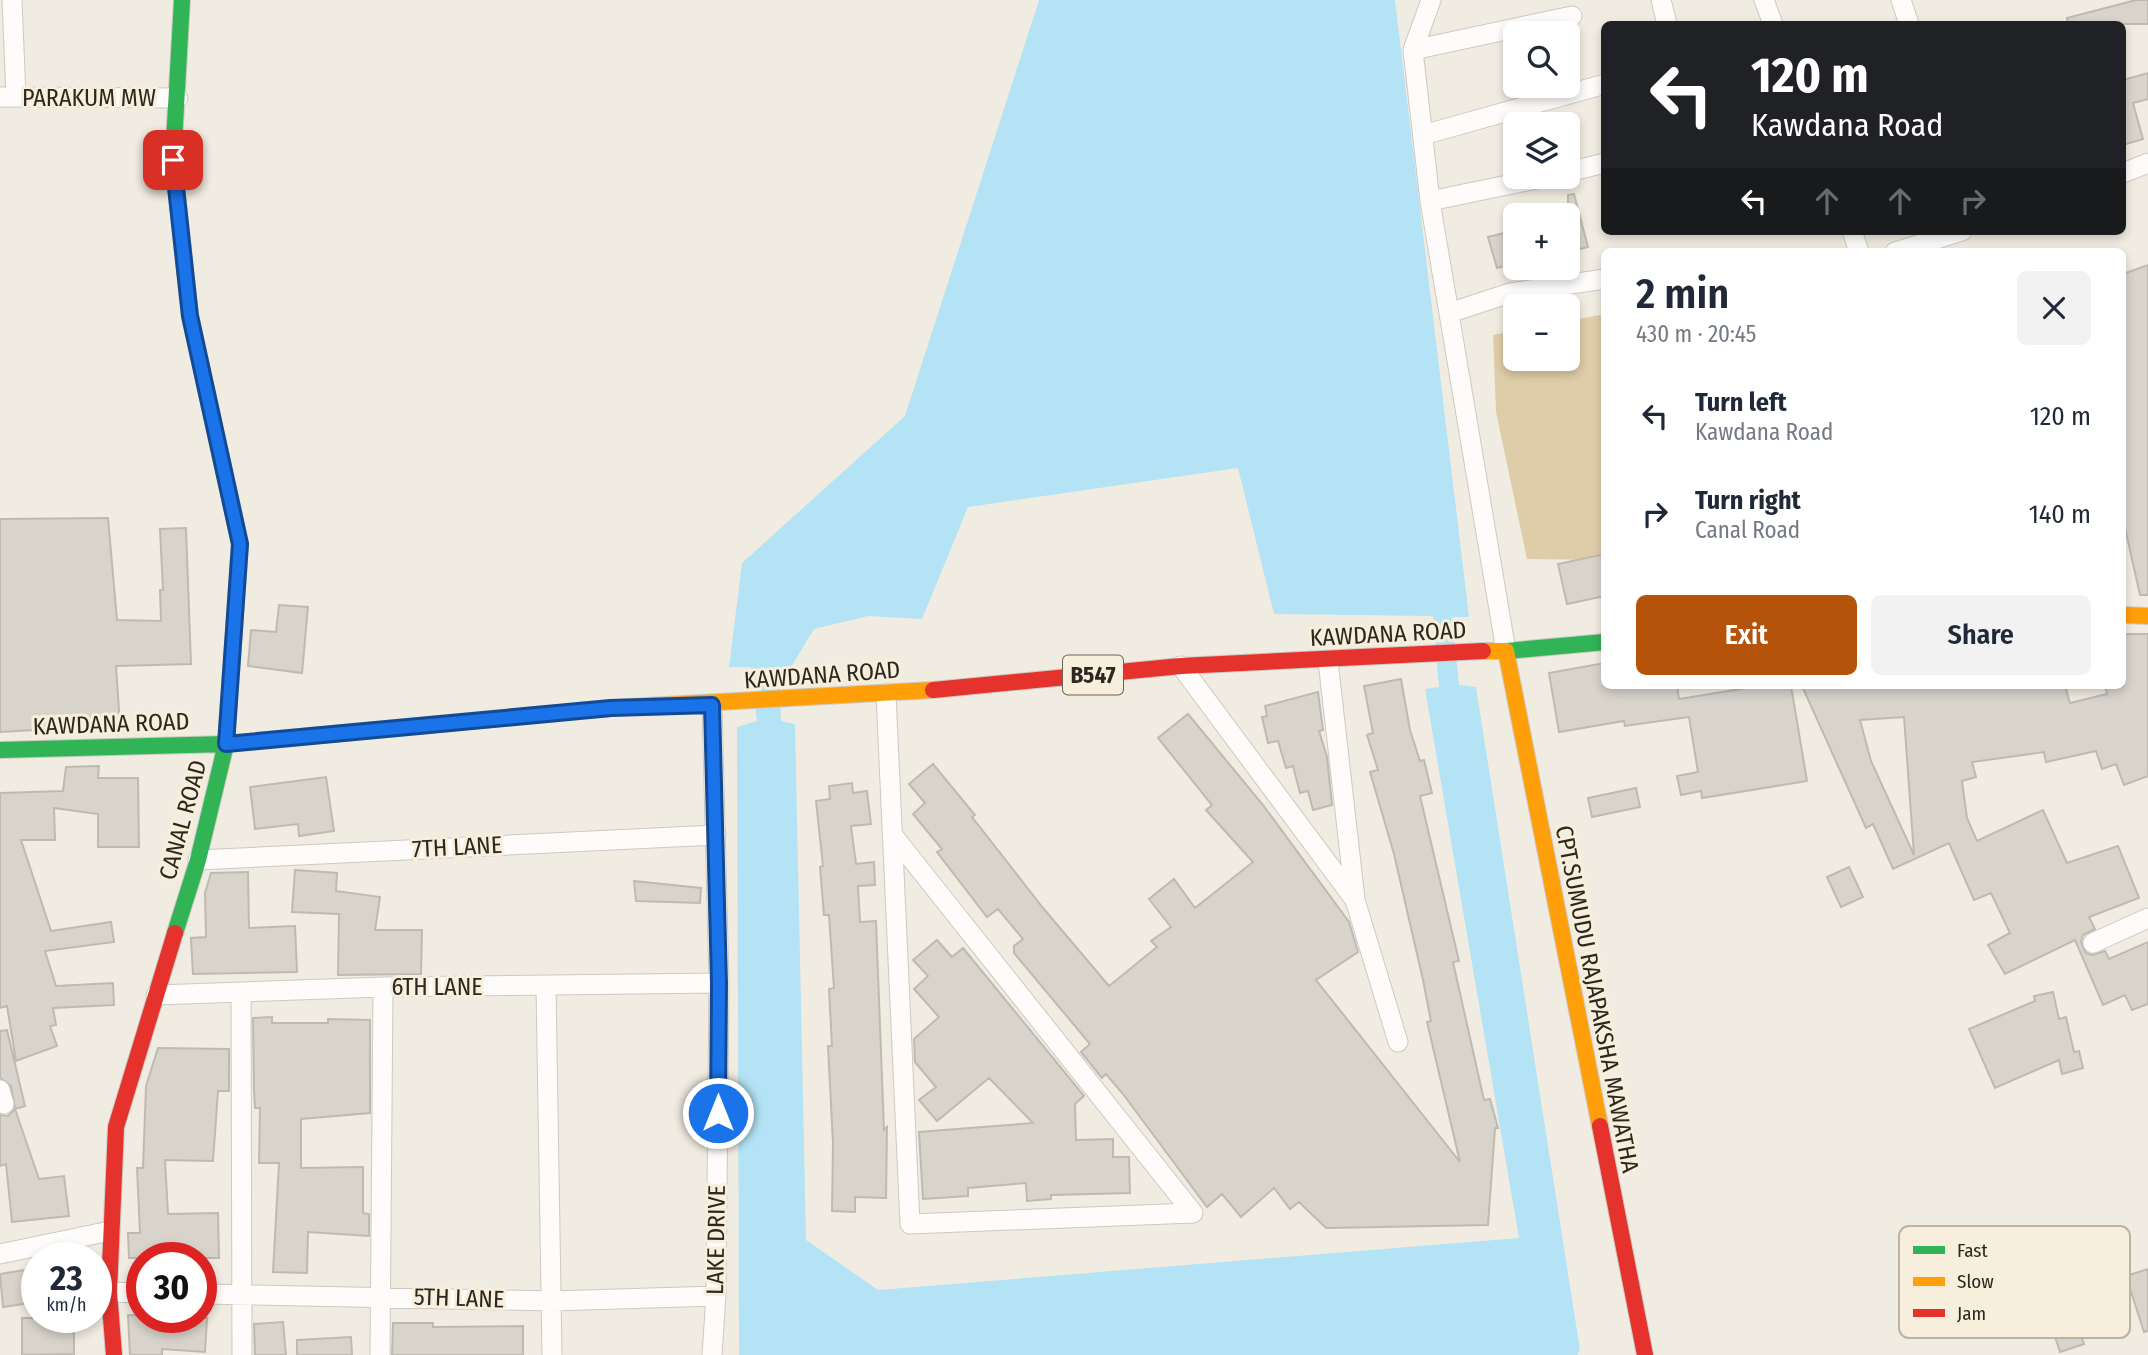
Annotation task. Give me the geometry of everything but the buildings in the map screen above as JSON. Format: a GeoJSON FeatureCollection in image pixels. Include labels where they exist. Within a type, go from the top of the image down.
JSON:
{"type":"FeatureCollection","features":[{"type":"Feature","properties":{"kind":"main road","name":"CANAL ROAD"},"geometry":{"type":"LineString","coordinates":[[110,1242],[116,1127],[198,860],[226,744],[240,544],[190,316],[173,160],[182,0]]}},
{"type":"Feature","properties":{"kind":"main road"},"geometry":{"type":"LineString","coordinates":[[2126,615],[2148,616]]}},
{"type":"Feature","properties":{"kind":"main road","name":"KAWDANA ROAD"},"geometry":{"type":"LineString","coordinates":[[0,750],[226,744],[611,708],[712,705],[886,694],[1181,666],[1506,651],[1601,642]]}},
{"type":"Feature","properties":{"kind":"main road","name":"CPT.SUMUDU RAJAPAKSHA MAWATHA"},"geometry":{"type":"LineString","coordinates":[[1506,651],[1645,1355]]}},
{"type":"Feature","properties":{"kind":"main road","name":"CANAL ROAD"},"geometry":{"type":"LineString","coordinates":[[112,1330],[114,1355]]}},
{"type":"Feature","properties":{"kind":"street"},"geometry":{"type":"LineString","coordinates":[[8,97],[12,0]]}},
{"type":"Feature","properties":{"kind":"street"},"geometry":{"type":"LineString","coordinates":[[1430,0],[1413,50],[1430,201],[1506,651]]}},
{"type":"Feature","properties":{"kind":"street"},"geometry":{"type":"LineString","coordinates":[[1661,0],[1666,21]]}},
{"type":"Feature","properties":{"kind":"street"},"geometry":{"type":"LineString","coordinates":[[1764,0],[1772,21]]}},
{"type":"Feature","properties":{"kind":"street"},"geometry":{"type":"LineString","coordinates":[[1901,0],[1908,21]]}},
{"type":"Feature","properties":{"kind":"street"},"geometry":{"type":"LineString","coordinates":[[1413,50],[1572,16]]}},
{"type":"Feature","properties":{"kind":"street"},"geometry":{"type":"LineString","coordinates":[[1423,135],[1601,85]]}},
{"type":"Feature","properties":{"kind":"street","name":"PARAKUM MW"},"geometry":{"type":"LineString","coordinates":[[8,97],[178,98]]}},
{"type":"Feature","properties":{"kind":"street"},"geometry":{"type":"LineString","coordinates":[[2126,172],[2148,163]]}},
{"type":"Feature","properties":{"kind":"street"},"geometry":{"type":"LineString","coordinates":[[1580,169],[1601,164]]}},
{"type":"Feature","properties":{"kind":"street"},"geometry":{"type":"LineString","coordinates":[[1430,201],[1503,186]]}},
{"type":"Feature","properties":{"kind":"street"},"geometry":{"type":"LineString","coordinates":[[1908,248],[1949,235]]}},
{"type":"Feature","properties":{"kind":"street"},"geometry":{"type":"LineString","coordinates":[[1449,313],[1510,293],[1601,280]]}},
{"type":"Feature","properties":{"kind":"street"},"geometry":{"type":"LineString","coordinates":[[1328,661],[1355,900],[1398,1042]]}},
{"type":"Feature","properties":{"kind":"street"},"geometry":{"type":"LineString","coordinates":[[1181,666],[1355,900]]}},
{"type":"Feature","properties":{"kind":"street"},"geometry":{"type":"LineString","coordinates":[[886,694],[895,838],[910,1224],[1193,1213],[895,838]]}},
{"type":"Feature","properties":{"kind":"street","name":"LAKE DRIVE"},"geometry":{"type":"LineString","coordinates":[[712,705],[719,983],[716,1296],[712,1355]]}},
{"type":"Feature","properties":{"kind":"street","name":"7TH LANE"},"geometry":{"type":"LineString","coordinates":[[198,860],[716,835]]}},
{"type":"Feature","properties":{"kind":"street"},"geometry":{"type":"LineString","coordinates":[[2093,943],[2148,918]]}},
{"type":"Feature","properties":{"kind":"street","name":"6TH LANE"},"geometry":{"type":"LineString","coordinates":[[156,995],[383,987],[719,983]]}},
{"type":"Feature","properties":{"kind":"street"},"geometry":{"type":"LineString","coordinates":[[546,986],[552,1355]]}},
{"type":"Feature","properties":{"kind":"street"},"geometry":{"type":"LineString","coordinates":[[380,1355],[383,987]]}},
{"type":"Feature","properties":{"kind":"street"},"geometry":{"type":"LineString","coordinates":[[241,993],[243,1355]]}},
{"type":"Feature","properties":{"kind":"street"},"geometry":{"type":"LineString","coordinates":[[0,1254],[110,1231]]}},
{"type":"Feature","properties":{"kind":"street","name":"5TH LANE"},"geometry":{"type":"LineString","coordinates":[[217,1294],[552,1301],[716,1296]]}},
{"type":"Feature","properties":{"kind":"shaded area"},"geometry":{"type":"Polygon","coordinates":[[[1601,315],[1601,560],[1527,559],[1496,412],[1493,335],[1503,333],[1503,371],[1580,371],[1580,319],[1601,315]]]}},
{"type":"Feature","properties":{"kind":"water"},"geometry":{"type":"Polygon","coordinates":[[[1039,0],[1395,0],[1469,617],[1452,617],[1459,685],[1476,687],[1580,1350],[1577,1355],[739,1355],[737,727],[757,721],[751,667],[729,667],[742,563],[905,416],[1039,0]],[[1238,468],[968,507],[922,619],[868,616],[814,629],[791,667],[779,667],[781,721],[795,724],[806,1240],[878,1290],[1519,1238],[1425,689],[1439,687],[1433,616],[1274,614],[1238,468]]]}},
{"type":"Feature","properties":{"kind":"traffic: fast"},"geometry":{"type":"LineString","coordinates":[[177,195],[173,160],[182,0]]}},
{"type":"Feature","properties":{"kind":"traffic: fast"},"geometry":{"type":"LineString","coordinates":[[175,933],[198,860],[226,744],[240,544],[232,507]]}},
{"type":"Feature","properties":{"kind":"traffic: fast"},"geometry":{"type":"LineString","coordinates":[[1506,651],[1601,642]]}},
{"type":"Feature","properties":{"kind":"traffic: fast"},"geometry":{"type":"LineString","coordinates":[[0,750],[226,744],[491,719]]}},
{"type":"Feature","properties":{"kind":"traffic: slow"},"geometry":{"type":"LineString","coordinates":[[2126,615],[2148,616]]}},
{"type":"Feature","properties":{"kind":"traffic: slow"},"geometry":{"type":"LineString","coordinates":[[1484,651],[1506,651],[1600,1126]]}},
{"type":"Feature","properties":{"kind":"traffic: slow"},"geometry":{"type":"LineString","coordinates":[[491,719],[611,708],[933,690]]}},
{"type":"Feature","properties":{"kind":"traffic: jam"},"geometry":{"type":"LineString","coordinates":[[177,195],[190,316],[232,507]]}},
{"type":"Feature","properties":{"kind":"traffic: jam"},"geometry":{"type":"LineString","coordinates":[[933,690],[1181,666],[1483,651]]}},
{"type":"Feature","properties":{"kind":"traffic: jam"},"geometry":{"type":"LineString","coordinates":[[114,1355],[109,1292],[116,1127],[175,933]]}},
{"type":"Feature","properties":{"kind":"traffic: jam"},"geometry":{"type":"LineString","coordinates":[[1600,1126],[1645,1355]]}},
{"type":"Feature","properties":{"kind":"route"},"geometry":{"type":"LineString","coordinates":[[173,160],[190,316],[240,544],[226,744],[611,708],[712,705],[719,983],[718,1113]]}}]}
